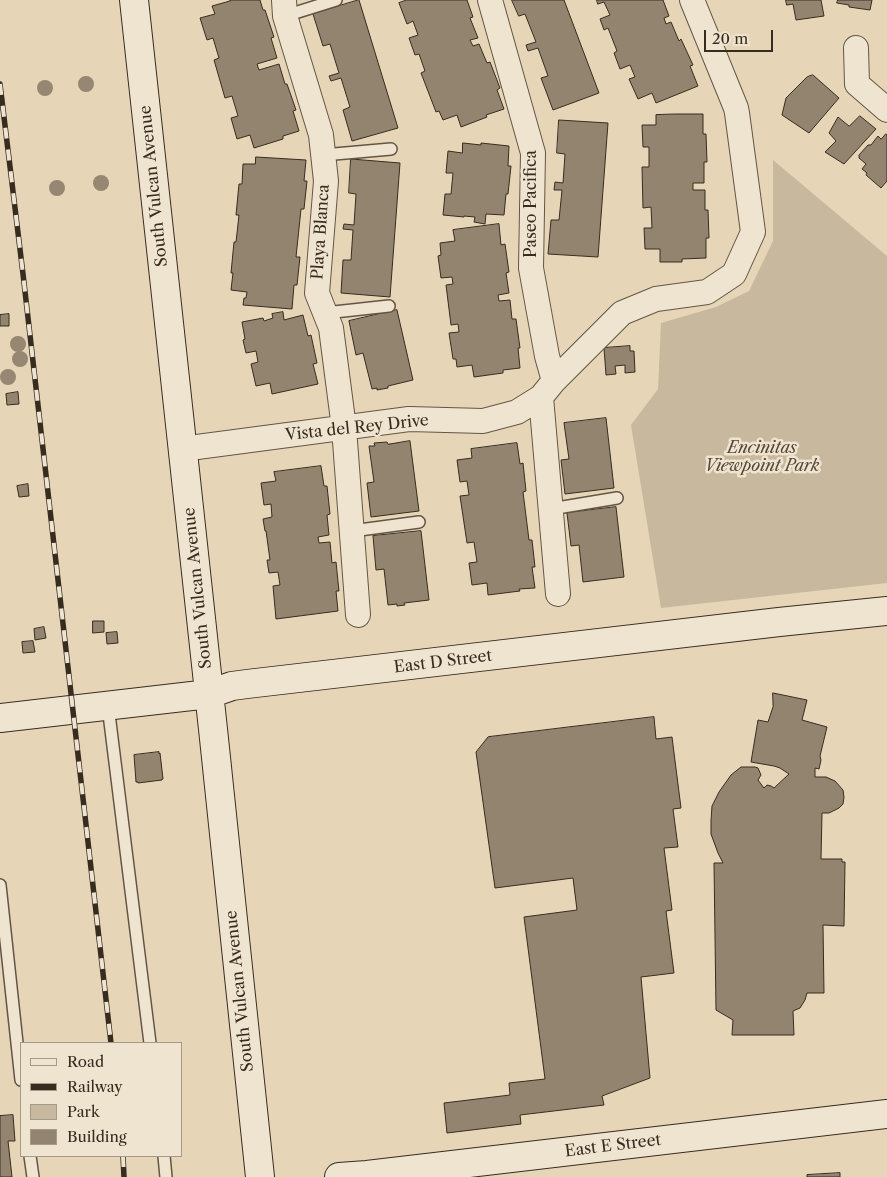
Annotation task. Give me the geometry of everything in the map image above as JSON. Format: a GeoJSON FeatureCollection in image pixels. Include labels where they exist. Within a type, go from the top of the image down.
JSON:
{"type":"FeatureCollection","features":[{"type":"Feature","properties":{"kind":"street","name":"South Vulcan Avenue"},"geometry":{"type":"LineString","coordinates":[[134,0],[260,1177]]}},
{"type":"Feature","properties":{"kind":"street","name":"Paseo Pacifica"},"geometry":{"type":"LineString","coordinates":[[490,0],[533,153],[531,268],[548,356],[551,509],[558,594]]}},
{"type":"Feature","properties":{"kind":"street","name":"Vista del Rey Drive"},"geometry":{"type":"LineString","coordinates":[[182,449],[409,419],[483,421],[517,412],[548,389],[622,313],[656,299],[707,292],[734,274],[753,232],[736,108],[692,0]]}},
{"type":"Feature","properties":{"kind":"street","name":"Playa Blanca"},"geometry":{"type":"LineString","coordinates":[[284,8],[322,135],[326,182],[317,293],[331,328],[344,428],[358,614]]}},
{"type":"Feature","properties":{"kind":"street"},"geometry":{"type":"LineString","coordinates":[[856,48],[857,84],[887,110]]}},
{"type":"Feature","properties":{"kind":"street","name":"East D Street"},"geometry":{"type":"LineString","coordinates":[[0,718],[209,694],[232,686],[247,684],[887,611]]}},
{"type":"Feature","properties":{"kind":"street","name":"East E Street"},"geometry":{"type":"LineString","coordinates":[[339,1177],[387,1175],[887,1114]]}},
{"type":"Feature","properties":{"kind":"lane"},"geometry":{"type":"LineString","coordinates":[[284,8],[336,0]]}},
{"type":"Feature","properties":{"kind":"lane"},"geometry":{"type":"LineString","coordinates":[[323,155],[391,149]]}},
{"type":"Feature","properties":{"kind":"lane"},"geometry":{"type":"LineString","coordinates":[[325,313],[389,306]]}},
{"type":"Feature","properties":{"kind":"lane"},"geometry":{"type":"LineString","coordinates":[[551,509],[618,498]]}},
{"type":"Feature","properties":{"kind":"lane"},"geometry":{"type":"LineString","coordinates":[[352,531],[419,522]]}},
{"type":"Feature","properties":{"kind":"lane"},"geometry":{"type":"LineString","coordinates":[[108,706],[150,1042]]}},
{"type":"Feature","properties":{"kind":"lane"},"geometry":{"type":"LineString","coordinates":[[0,885],[20,1071]]}},
{"type":"Feature","properties":{"kind":"lane"},"geometry":{"type":"LineString","coordinates":[[30,1157],[32,1177]]}},
{"type":"Feature","properties":{"kind":"lane"},"geometry":{"type":"LineString","coordinates":[[164,1157],[166,1177]]}},
{"type":"Feature","properties":{"kind":"green space","name":"Encinitas Viewpoint Park"},"geometry":{"type":"Polygon","coordinates":[[[773,160],[887,256],[887,583],[661,608],[631,425],[658,389],[661,323],[716,307],[749,291],[773,241],[773,160]]]}},
{"type":"Feature","properties":{"kind":"building"},"geometry":{"type":"Polygon","coordinates":[[[230,0],[260,0],[274,37],[271,38],[277,58],[257,64],[259,70],[279,64],[296,110],[293,111],[299,131],[283,136],[283,139],[254,148],[250,135],[237,139],[231,118],[238,116],[232,96],[225,98],[214,60],[219,58],[213,38],[207,40],[200,18],[215,14],[212,6],[230,0]]]}},
{"type":"Feature","properties":{"kind":"building"},"geometry":{"type":"Polygon","coordinates":[[[359,0],[398,128],[352,141],[343,110],[350,107],[341,78],[331,81],[329,76],[339,73],[330,44],[323,46],[313,14],[359,0]]]}},
{"type":"Feature","properties":{"kind":"building"},"geometry":{"type":"Polygon","coordinates":[[[407,0],[467,0],[473,17],[470,18],[478,38],[470,40],[473,46],[479,44],[487,63],[490,62],[500,88],[497,90],[504,109],[461,127],[457,115],[443,120],[439,111],[436,112],[421,73],[425,71],[419,54],[415,55],[409,38],[418,35],[413,21],[407,24],[399,3],[407,0]]]}},
{"type":"Feature","properties":{"kind":"building"},"geometry":{"type":"Polygon","coordinates":[[[512,0],[564,0],[599,93],[553,110],[541,78],[548,76],[538,48],[528,51],[526,45],[536,42],[525,14],[519,16],[512,0]]]}},
{"type":"Feature","properties":{"kind":"building"},"geometry":{"type":"Polygon","coordinates":[[[597,0],[663,0],[669,16],[664,18],[666,24],[671,22],[679,41],[681,39],[693,65],[690,66],[698,86],[656,103],[652,93],[638,99],[629,79],[635,77],[630,65],[620,69],[614,53],[617,51],[608,28],[604,30],[600,19],[610,15],[604,2],[598,4],[597,0]]]}},
{"type":"Feature","properties":{"kind":"building"},"geometry":{"type":"Polygon","coordinates":[[[786,0],[821,0],[824,16],[796,20],[793,4],[787,5],[786,0]]]}},
{"type":"Feature","properties":{"kind":"building"},"geometry":{"type":"Polygon","coordinates":[[[838,0],[872,0],[870,10],[849,7],[849,5],[837,3],[838,0]]]}},
{"type":"Feature","properties":{"kind":"building"},"geometry":{"type":"Polygon","coordinates":[[[813,75],[839,98],[809,133],[782,115],[786,98],[807,77],[813,75]]]}},
{"type":"Feature","properties":{"kind":"building"},"geometry":{"type":"Polygon","coordinates":[[[703,114],[703,134],[706,134],[707,162],[704,162],[704,183],[693,183],[693,190],[705,190],[705,210],[708,210],[709,238],[706,238],[706,258],[682,259],[682,262],[660,262],[660,249],[645,249],[644,228],[652,228],[651,207],[643,208],[642,167],[649,167],[649,147],[643,147],[642,125],[656,125],[656,115],[703,114]]]}},
{"type":"Feature","properties":{"kind":"building"},"geometry":{"type":"Polygon","coordinates":[[[860,116],[876,129],[844,164],[825,152],[836,141],[829,133],[838,117],[849,126],[860,116]]]}},
{"type":"Feature","properties":{"kind":"building"},"geometry":{"type":"Polygon","coordinates":[[[559,120],[608,123],[598,257],[548,254],[551,220],[559,220],[562,190],[554,190],[555,182],[563,183],[565,154],[557,153],[559,120]]]}},
{"type":"Feature","properties":{"kind":"building"},"geometry":{"type":"Polygon","coordinates":[[[886,134],[887,181],[881,188],[862,169],[866,164],[859,158],[859,155],[878,136],[881,139],[886,134]]]}},
{"type":"Feature","properties":{"kind":"building"},"geometry":{"type":"Polygon","coordinates":[[[463,143],[509,146],[508,166],[511,166],[504,215],[486,214],[485,224],[474,222],[475,217],[443,215],[445,194],[451,194],[453,173],[446,173],[448,151],[462,153],[463,143]]]}},
{"type":"Feature","properties":{"kind":"building"},"geometry":{"type":"Polygon","coordinates":[[[256,157],[306,160],[304,181],[307,181],[304,209],[301,209],[296,257],[300,257],[297,285],[294,285],[292,309],[243,305],[247,292],[231,290],[234,242],[236,242],[239,215],[236,215],[239,184],[242,184],[243,164],[255,164],[256,157]]]}},
{"type":"Feature","properties":{"kind":"building"},"geometry":{"type":"Polygon","coordinates":[[[351,159],[400,163],[390,297],[341,293],[343,260],[351,260],[353,230],[343,229],[344,224],[354,225],[356,194],[349,193],[351,159]]]}},
{"type":"Feature","properties":{"kind":"building"},"geometry":{"type":"Polygon","coordinates":[[[499,224],[501,245],[505,244],[509,272],[506,273],[509,293],[498,295],[499,301],[510,300],[512,319],[516,319],[520,348],[518,348],[520,368],[503,370],[503,373],[474,377],[472,365],[457,367],[456,359],[453,359],[449,333],[459,332],[458,324],[451,325],[446,285],[453,284],[452,277],[441,278],[438,256],[441,255],[440,243],[455,241],[453,230],[499,224]]]}},
{"type":"Feature","properties":{"kind":"building"},"geometry":{"type":"Polygon","coordinates":[[[397,310],[413,380],[388,386],[388,388],[372,389],[363,353],[356,355],[349,321],[397,310]]]}},
{"type":"Feature","properties":{"kind":"building"},"geometry":{"type":"Polygon","coordinates":[[[283,312],[284,320],[303,315],[308,336],[311,335],[317,363],[313,364],[318,384],[272,394],[270,383],[256,386],[251,364],[258,362],[256,351],[246,353],[242,322],[263,318],[264,321],[273,318],[272,314],[283,312]]]}},
{"type":"Feature","properties":{"kind":"building"},"geometry":{"type":"Polygon","coordinates":[[[9,314],[9,326],[0,326],[0,315],[9,314]]]}},
{"type":"Feature","properties":{"kind":"building"},"geometry":{"type":"Polygon","coordinates":[[[630,346],[630,351],[634,351],[635,372],[625,373],[625,365],[615,366],[616,374],[606,375],[604,348],[630,346]]]}},
{"type":"Feature","properties":{"kind":"building"},"geometry":{"type":"Polygon","coordinates":[[[18,392],[19,404],[7,405],[6,394],[18,392]]]}},
{"type":"Feature","properties":{"kind":"building"},"geometry":{"type":"Polygon","coordinates":[[[606,418],[614,488],[565,494],[561,460],[569,459],[564,423],[606,418]]]}},
{"type":"Feature","properties":{"kind":"building"},"geometry":{"type":"Polygon","coordinates":[[[410,441],[419,511],[371,517],[367,483],[374,482],[369,446],[375,446],[374,443],[387,442],[388,444],[410,441]]]}},
{"type":"Feature","properties":{"kind":"building"},"geometry":{"type":"Polygon","coordinates":[[[517,443],[520,464],[523,463],[526,491],[523,492],[529,540],[532,540],[535,567],[532,567],[535,588],[488,595],[487,583],[472,585],[469,563],[477,562],[474,542],[467,543],[460,496],[469,495],[467,481],[460,482],[457,460],[472,458],[471,449],[517,443]]]}},
{"type":"Feature","properties":{"kind":"building"},"geometry":{"type":"Polygon","coordinates":[[[321,466],[324,486],[327,486],[330,514],[327,515],[329,535],[318,537],[319,543],[330,542],[332,563],[336,562],[339,591],[336,591],[338,611],[276,619],[273,586],[280,585],[278,572],[269,573],[267,560],[270,560],[263,519],[272,517],[271,504],[264,505],[261,483],[276,481],[274,472],[321,466]]]}},
{"type":"Feature","properties":{"kind":"building"},"geometry":{"type":"Polygon","coordinates":[[[28,484],[29,496],[19,497],[17,486],[28,484]]]}},
{"type":"Feature","properties":{"kind":"building"},"geometry":{"type":"Polygon","coordinates":[[[616,507],[624,577],[583,582],[579,545],[571,546],[567,513],[616,507]]]}},
{"type":"Feature","properties":{"kind":"building"},"geometry":{"type":"Polygon","coordinates":[[[421,531],[429,600],[404,603],[405,605],[397,606],[397,604],[388,605],[384,569],[376,570],[373,536],[421,531]]]}},
{"type":"Feature","properties":{"kind":"building"},"geometry":{"type":"Polygon","coordinates":[[[93,621],[104,621],[104,632],[93,633],[93,621]]]}},
{"type":"Feature","properties":{"kind":"building"},"geometry":{"type":"Polygon","coordinates":[[[44,627],[46,638],[35,640],[34,629],[44,627]]]}},
{"type":"Feature","properties":{"kind":"building"},"geometry":{"type":"Polygon","coordinates":[[[117,632],[118,643],[107,644],[106,633],[117,632]]]}},
{"type":"Feature","properties":{"kind":"building"},"geometry":{"type":"Polygon","coordinates":[[[33,641],[35,652],[23,653],[22,642],[33,641]]]}},
{"type":"Feature","properties":{"kind":"building"},"geometry":{"type":"Polygon","coordinates":[[[773,693],[807,700],[802,720],[827,727],[819,769],[815,768],[815,777],[826,777],[835,781],[843,790],[844,797],[843,804],[839,808],[829,813],[822,813],[821,859],[842,859],[842,862],[845,862],[844,926],[823,925],[824,993],[807,993],[800,1008],[793,1011],[794,1035],[732,1035],[733,1020],[716,1010],[714,863],[723,863],[711,834],[712,806],[731,775],[741,767],[758,768],[761,775],[758,780],[764,788],[767,785],[774,788],[789,774],[774,766],[751,762],[758,720],[768,722],[773,707],[773,693]]]}},
{"type":"Feature","properties":{"kind":"building"},"geometry":{"type":"Polygon","coordinates":[[[654,717],[656,739],[672,737],[681,808],[673,809],[678,847],[664,848],[672,910],[666,911],[674,973],[641,977],[650,1078],[602,1096],[604,1105],[520,1115],[521,1124],[447,1133],[444,1103],[510,1095],[509,1083],[545,1079],[524,917],[577,910],[573,878],[495,888],[476,752],[488,737],[654,717]]]}},
{"type":"Feature","properties":{"kind":"building"},"geometry":{"type":"Polygon","coordinates":[[[159,752],[163,779],[136,782],[134,755],[159,752]]]}},
{"type":"Feature","properties":{"kind":"building"},"geometry":{"type":"Polygon","coordinates":[[[13,1115],[15,1141],[8,1141],[12,1177],[0,1177],[0,1116],[13,1115]]]}},
{"type":"Feature","properties":{"kind":"building"},"geometry":{"type":"Polygon","coordinates":[[[840,1173],[840,1177],[807,1177],[807,1175],[840,1173]]]}},
{"type":"Feature","properties":{"kind":"railway"},"geometry":{"type":"LineString","coordinates":[[0,84],[111,1042]]}},
{"type":"Feature","properties":{"kind":"railway"},"geometry":{"type":"LineString","coordinates":[[123,1157],[124,1177]]}}]}
